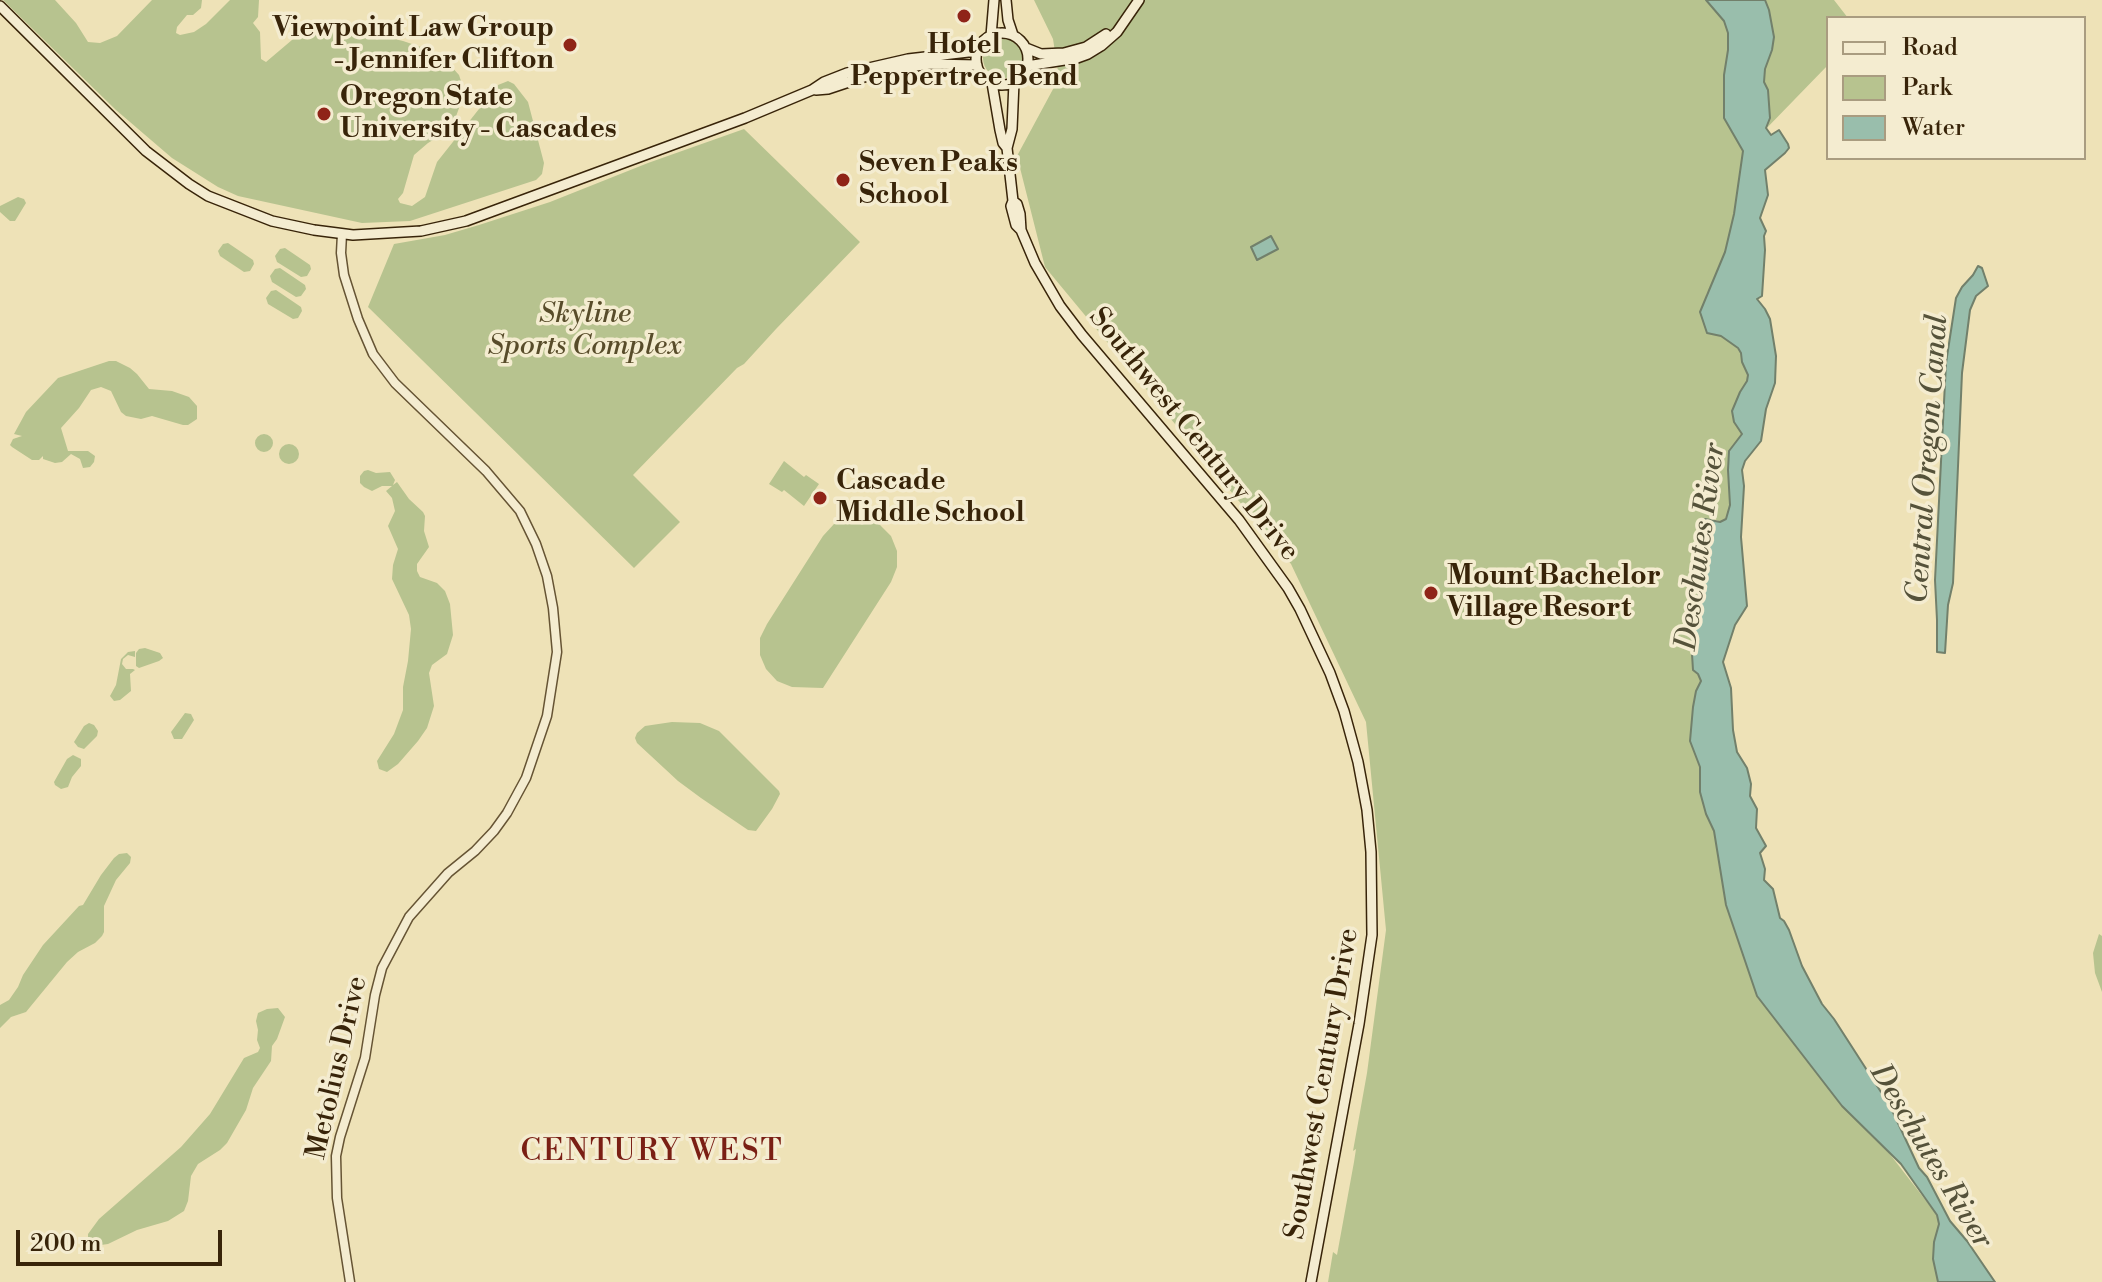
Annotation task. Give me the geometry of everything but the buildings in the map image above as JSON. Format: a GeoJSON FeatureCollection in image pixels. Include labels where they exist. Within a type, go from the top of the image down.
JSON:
{"type":"FeatureCollection","features":[{"type":"Feature","properties":{"kind":"main road"},"geometry":{"type":"LineString","coordinates":[[991,36],[994,0]]}},
{"type":"Feature","properties":{"kind":"main road"},"geometry":{"type":"LineString","coordinates":[[1006,0],[1013,35]]}},
{"type":"Feature","properties":{"kind":"main road"},"geometry":{"type":"LineString","coordinates":[[1026,48],[1053,55],[1086,47],[1117,24],[1133,0]]}},
{"type":"Feature","properties":{"kind":"main road"},"geometry":{"type":"LineString","coordinates":[[1027,66],[1088,54],[1117,32],[1139,0]]}},
{"type":"Feature","properties":{"kind":"main road"},"geometry":{"type":"LineString","coordinates":[[0,6],[146,151],[189,184],[208,196],[272,221],[342,234],[421,231],[466,221],[735,122],[824,82],[864,68],[977,51]]}},
{"type":"Feature","properties":{"kind":"main road"},"geometry":{"type":"LineString","coordinates":[[998,33],[1013,35],[1026,48],[1028,60],[1024,73],[1014,82],[992,83],[980,73],[977,51],[991,36],[998,33]]}},
{"type":"Feature","properties":{"kind":"main road"},"geometry":{"type":"LineString","coordinates":[[812,90],[828,89],[882,71],[930,64],[977,65]]}},
{"type":"Feature","properties":{"kind":"main road","name":"Southwest Century Drive"},"geometry":{"type":"LineString","coordinates":[[1014,82],[1012,129],[1007,148],[1013,201],[1017,204],[1021,230],[1035,263],[1060,306],[1239,520],[1288,588],[1330,673],[1351,735],[1363,786],[1370,838],[1372,935],[1357,1039],[1311,1282]]}},
{"type":"Feature","properties":{"kind":"main road","name":"Southwest Century Drive"},"geometry":{"type":"LineString","coordinates":[[992,83],[1000,130],[1007,148]]}},
{"type":"Feature","properties":{"kind":"street","name":"Metolius Drive"},"geometry":{"type":"LineString","coordinates":[[342,234],[344,275],[373,354],[395,383],[486,471],[520,511],[547,576],[557,652],[547,716],[526,778],[507,813],[494,831],[448,873],[409,917],[390,950],[379,978],[365,1058],[336,1156],[337,1198],[350,1282]]}},
{"type":"Feature","properties":{"kind":"green space","name":"Oregon State University - Cascades"},"geometry":{"type":"Polygon","coordinates":[[[3,0],[55,0],[88,42],[100,43],[117,36],[152,0],[202,0],[201,8],[193,15],[187,15],[177,27],[176,33],[180,35],[194,32],[206,24],[230,0],[259,0],[258,17],[253,23],[260,32],[261,59],[266,62],[312,23],[320,21],[403,41],[430,50],[450,65],[459,75],[462,100],[455,119],[414,155],[403,193],[398,199],[400,203],[412,206],[425,197],[437,162],[498,85],[508,81],[528,102],[544,163],[542,174],[536,180],[410,221],[362,223],[238,196],[172,158],[116,110],[3,0]]]}},
{"type":"Feature","properties":{"kind":"green space"},"geometry":{"type":"Polygon","coordinates":[[[1034,0],[1706,0],[1724,21],[1728,50],[1724,75],[1724,118],[1743,151],[1725,252],[1706,295],[1707,333],[1721,336],[1734,344],[1741,353],[1748,375],[1737,401],[1734,422],[1742,434],[1729,451],[1730,505],[1726,519],[1720,522],[1715,519],[1698,547],[1701,556],[1698,599],[1692,630],[1701,681],[1696,691],[1696,758],[1700,767],[1700,792],[1714,831],[1726,905],[1757,996],[1842,1106],[1882,1144],[1937,1215],[1939,1224],[1934,1242],[1938,1282],[1328,1282],[1333,1252],[1337,1255],[1354,1162],[1356,1149],[1353,1151],[1386,930],[1366,722],[1291,564],[1045,267],[1017,156],[1059,78],[1053,39],[1034,0]]]}},
{"type":"Feature","properties":{"kind":"green space"},"geometry":{"type":"Polygon","coordinates":[[[1748,0],[1834,0],[1846,16],[1826,16],[1826,67],[1761,134],[1748,0]]]}},
{"type":"Feature","properties":{"kind":"green space"},"geometry":{"type":"Polygon","coordinates":[[[1003,38],[1017,44],[1023,58],[1017,72],[1003,78],[989,72],[983,58],[989,44],[1003,38]]]}},
{"type":"Feature","properties":{"kind":"green space","name":"Skyline Sports Complex"},"geometry":{"type":"Polygon","coordinates":[[[744,129],[860,242],[633,475],[680,522],[634,568],[368,307],[394,244],[445,235],[550,202],[744,129]]]}},
{"type":"Feature","properties":{"kind":"green space"},"geometry":{"type":"Polygon","coordinates":[[[18,197],[26,203],[15,221],[10,221],[0,212],[0,206],[18,197]]]}},
{"type":"Feature","properties":{"kind":"green space"},"geometry":{"type":"Polygon","coordinates":[[[228,243],[253,260],[250,271],[244,272],[220,256],[218,251],[228,243]]]}},
{"type":"Feature","properties":{"kind":"green space"},"geometry":{"type":"Polygon","coordinates":[[[285,248],[310,265],[307,276],[301,277],[277,262],[275,256],[285,248]]]}},
{"type":"Feature","properties":{"kind":"green space"},"geometry":{"type":"Polygon","coordinates":[[[280,268],[305,285],[301,296],[296,297],[272,282],[270,276],[280,268]]]}},
{"type":"Feature","properties":{"kind":"green space"},"geometry":{"type":"Polygon","coordinates":[[[276,290],[301,307],[298,318],[293,319],[268,304],[266,298],[276,290]]]}},
{"type":"Feature","properties":{"kind":"green space"},"geometry":{"type":"Polygon","coordinates":[[[109,361],[130,368],[149,389],[172,391],[189,397],[197,406],[197,419],[183,425],[152,416],[141,419],[126,416],[111,391],[101,387],[91,390],[61,428],[68,451],[88,451],[95,456],[90,467],[83,468],[80,459],[71,454],[62,462],[55,463],[43,459],[43,456],[32,460],[10,445],[13,439],[22,436],[14,434],[26,412],[58,378],[109,361]]]}},
{"type":"Feature","properties":{"kind":"green space"},"geometry":{"type":"Polygon","coordinates":[[[264,434],[273,443],[264,452],[255,443],[264,434]]]}},
{"type":"Feature","properties":{"kind":"green space"},"geometry":{"type":"Polygon","coordinates":[[[289,444],[296,447],[299,454],[296,461],[289,464],[282,461],[279,454],[282,447],[289,444]]]}},
{"type":"Feature","properties":{"kind":"green space"},"geometry":{"type":"Polygon","coordinates":[[[784,461],[819,484],[804,506],[784,490],[782,492],[769,484],[784,461]]]}},
{"type":"Feature","properties":{"kind":"green space"},"geometry":{"type":"Polygon","coordinates":[[[368,470],[390,472],[395,480],[393,485],[397,482],[423,512],[429,547],[417,564],[417,571],[420,577],[437,583],[445,591],[450,604],[453,635],[447,654],[432,665],[429,673],[434,706],[427,728],[398,764],[387,772],[379,769],[377,761],[394,734],[403,710],[411,629],[409,615],[392,579],[398,549],[388,526],[395,511],[392,498],[386,491],[392,486],[382,486],[372,491],[364,487],[360,476],[368,470]]]}},
{"type":"Feature","properties":{"kind":"green space"},"geometry":{"type":"Polygon","coordinates":[[[849,518],[865,518],[880,525],[891,536],[897,551],[897,567],[891,582],[823,688],[792,687],[777,681],[766,669],[760,655],[760,638],[823,536],[834,524],[849,518]]]}},
{"type":"Feature","properties":{"kind":"green space"},"geometry":{"type":"Polygon","coordinates":[[[145,648],[160,653],[163,658],[139,668],[136,666],[136,653],[145,648]]]}},
{"type":"Feature","properties":{"kind":"green space"},"geometry":{"type":"Polygon","coordinates":[[[135,651],[135,657],[128,655],[122,664],[126,669],[135,670],[130,674],[131,691],[114,701],[110,696],[116,685],[121,659],[128,652],[135,651]]]}},
{"type":"Feature","properties":{"kind":"green space"},"geometry":{"type":"Polygon","coordinates":[[[185,713],[191,714],[194,720],[182,739],[174,739],[171,732],[185,713]]]}},
{"type":"Feature","properties":{"kind":"green space"},"geometry":{"type":"Polygon","coordinates":[[[672,722],[700,723],[719,731],[779,791],[772,809],[756,831],[748,830],[678,781],[637,743],[637,733],[645,726],[672,722]]]}},
{"type":"Feature","properties":{"kind":"green space"},"geometry":{"type":"Polygon","coordinates":[[[89,723],[98,731],[84,749],[74,742],[89,723]]]}},
{"type":"Feature","properties":{"kind":"green space"},"geometry":{"type":"Polygon","coordinates":[[[73,755],[81,759],[81,766],[68,787],[61,789],[54,782],[67,759],[73,755]]]}},
{"type":"Feature","properties":{"kind":"green space"},"geometry":{"type":"Polygon","coordinates":[[[127,853],[131,857],[130,863],[116,880],[104,906],[102,936],[67,962],[26,1012],[11,1017],[0,1028],[0,1005],[9,1000],[43,945],[83,905],[114,858],[127,853]]]}},
{"type":"Feature","properties":{"kind":"green space"},"geometry":{"type":"Polygon","coordinates":[[[2099,934],[2102,936],[2102,992],[2095,973],[2093,953],[2099,934]]]}},
{"type":"Feature","properties":{"kind":"green space"},"geometry":{"type":"Polygon","coordinates":[[[278,1008],[285,1017],[272,1046],[271,1061],[253,1088],[246,1110],[227,1143],[198,1164],[191,1176],[184,1211],[168,1221],[137,1230],[108,1244],[91,1242],[88,1234],[99,1219],[181,1147],[210,1114],[244,1058],[260,1048],[257,1040],[258,1013],[278,1008]]]}},
{"type":"Feature","properties":{"kind":"water","name":"Deschutes River"},"geometry":{"type":"Polygon","coordinates":[[[1706,0],[1765,0],[1774,37],[1765,69],[1770,118],[1766,128],[1771,135],[1779,130],[1789,148],[1765,170],[1768,195],[1760,218],[1766,231],[1765,250],[1762,296],[1757,299],[1770,319],[1776,356],[1775,383],[1766,409],[1761,441],[1745,461],[1742,470],[1741,537],[1747,606],[1735,625],[1723,662],[1731,688],[1737,752],[1747,768],[1750,796],[1757,809],[1756,828],[1766,846],[1760,853],[1765,869],[1764,880],[1773,889],[1780,918],[1789,930],[1802,966],[1822,1004],[1890,1106],[1919,1168],[1950,1221],[1995,1282],[1938,1282],[1933,1259],[1939,1224],[1937,1215],[1901,1164],[1842,1106],[1757,996],[1726,905],[1714,831],[1700,792],[1700,767],[1690,741],[1693,707],[1701,681],[1693,670],[1692,654],[1701,556],[1698,533],[1699,525],[1705,519],[1720,522],[1726,519],[1730,505],[1729,451],[1742,434],[1734,422],[1732,411],[1748,375],[1738,348],[1721,336],[1707,333],[1700,312],[1725,252],[1743,151],[1724,118],[1728,33],[1724,21],[1706,0]]]}},
{"type":"Feature","properties":{"kind":"water"},"geometry":{"type":"Polygon","coordinates":[[[1271,236],[1278,249],[1257,260],[1251,247],[1271,236]]]}},
{"type":"Feature","properties":{"kind":"water"},"geometry":{"type":"Polygon","coordinates":[[[1978,266],[1982,268],[1988,286],[1976,296],[1970,310],[1962,373],[1953,583],[1948,605],[1945,653],[1937,652],[1935,580],[1946,363],[1956,298],[1978,266]]]}},
{"type":"Feature","properties":{"kind":"place","name":"Hotel Peppertree Bend"},"geometry":{"type":"Point","coordinates":[964,16]}},
{"type":"Feature","properties":{"kind":"place","name":"Viewpoint Law Group - Jennifer Clifton"},"geometry":{"type":"Point","coordinates":[570,45]}},
{"type":"Feature","properties":{"kind":"place","name":"Oregon State University - Cascades"},"geometry":{"type":"Point","coordinates":[324,114]}},
{"type":"Feature","properties":{"kind":"place","name":"Seven Peaks School"},"geometry":{"type":"Point","coordinates":[843,180]}},
{"type":"Feature","properties":{"kind":"place","name":"Cascade Middle School"},"geometry":{"type":"Point","coordinates":[820,498]}},
{"type":"Feature","properties":{"kind":"place","name":"Mount Bachelor Village Resort"},"geometry":{"type":"Point","coordinates":[1431,593]}},
{"type":"Feature","properties":{"kind":"district","name":"CENTURY WEST"},"geometry":{"type":"Point","coordinates":[652,1153]}},
{"type":"Feature","properties":{"kind":"water label","name":"Central Oregon Canal"},"geometry":{"type":"Point","coordinates":[1929,459]}}]}
